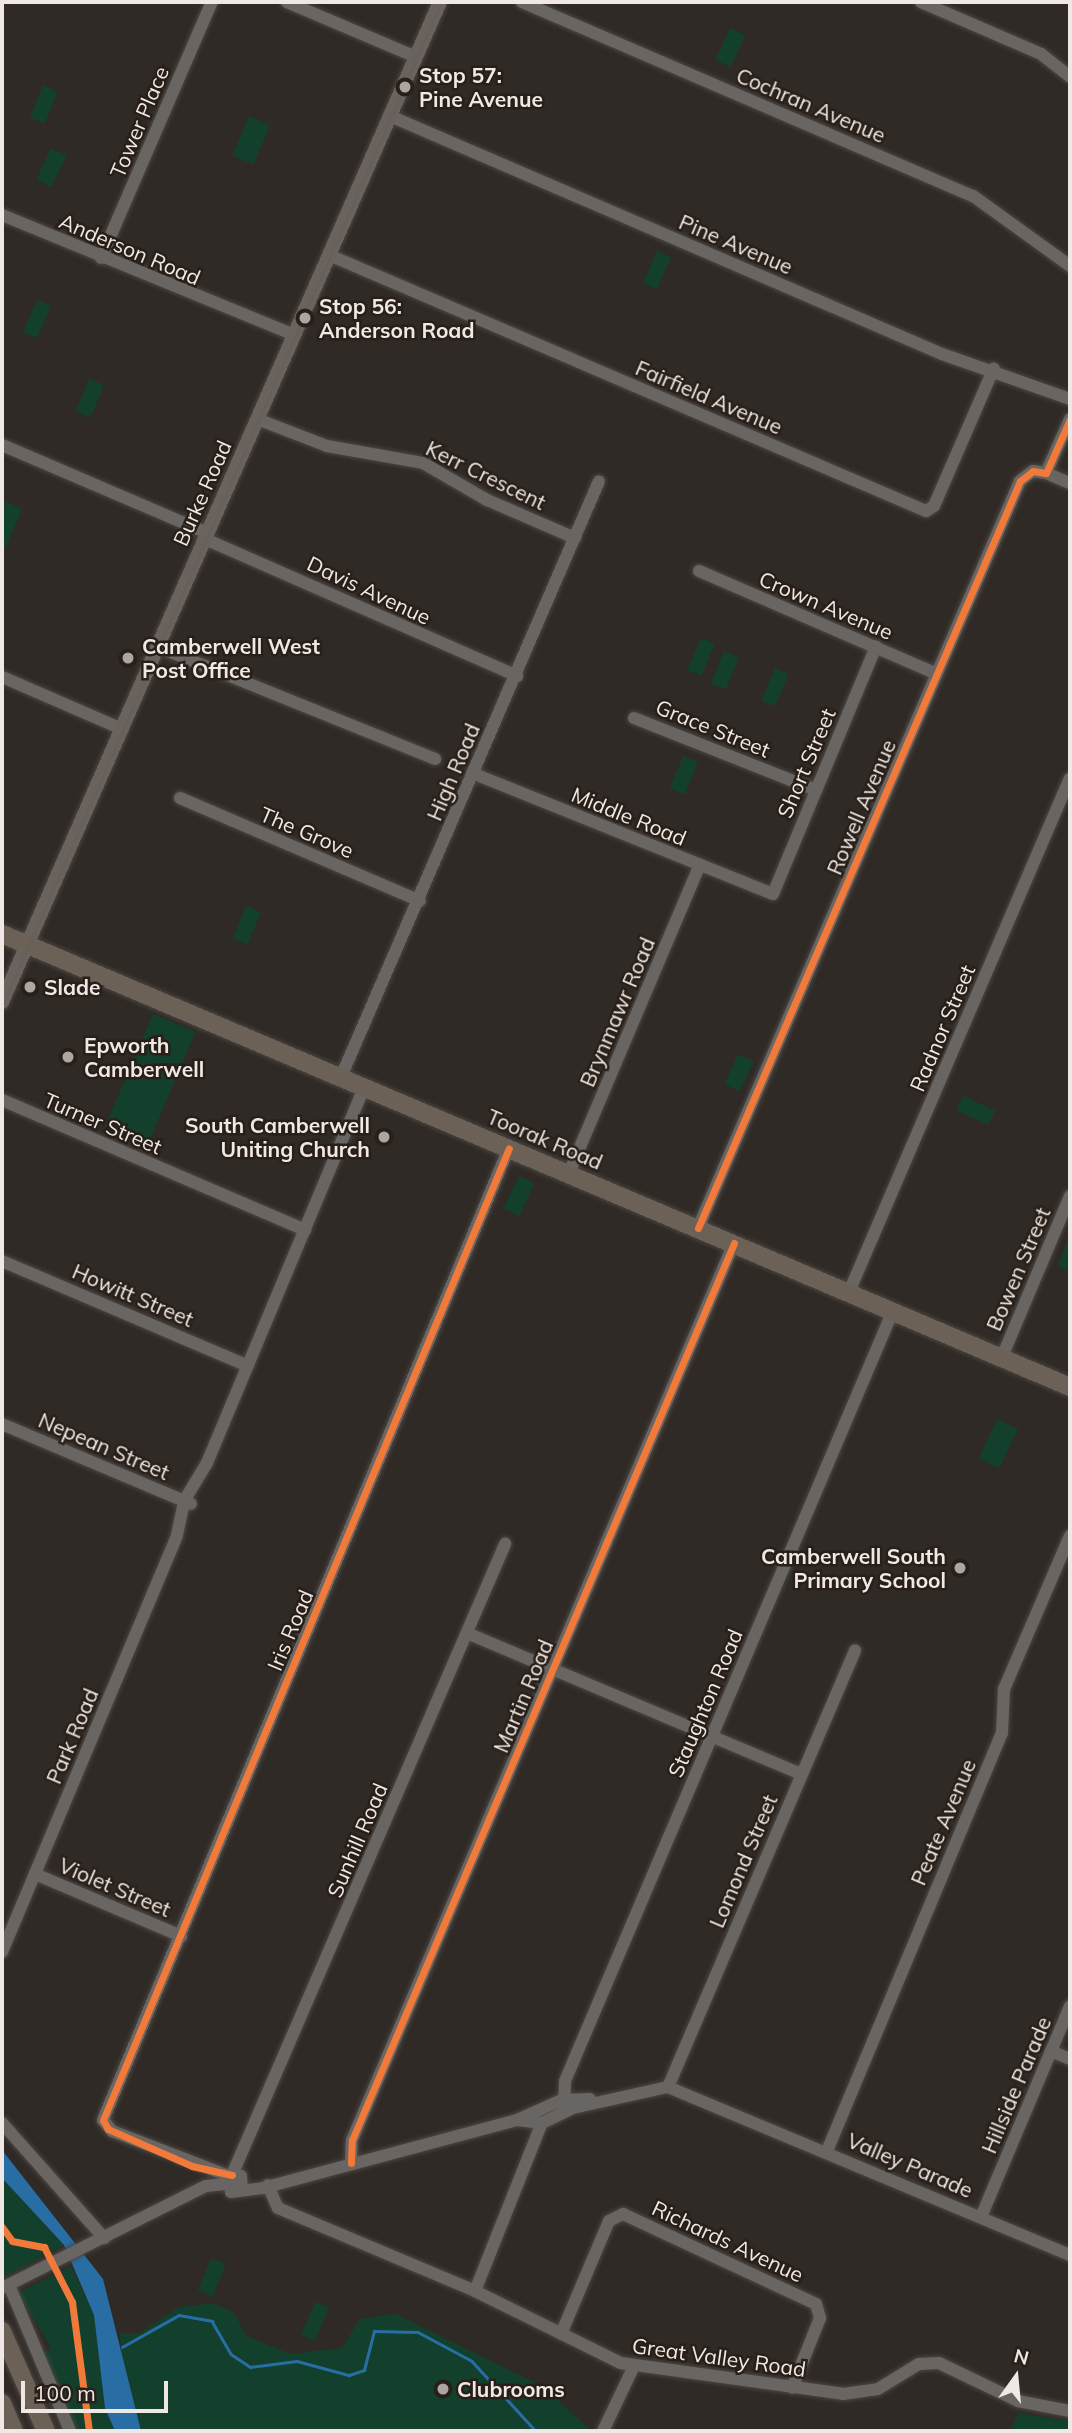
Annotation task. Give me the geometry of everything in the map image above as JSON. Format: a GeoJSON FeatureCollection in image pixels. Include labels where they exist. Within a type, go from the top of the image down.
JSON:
{"type":"FeatureCollection","features":[{"type":"Feature","properties":{"kind":"highway","name":"Toorak Road"},"geometry":{"type":"LineString","coordinates":[[2,934],[1070,1387]]}},
{"type":"Feature","properties":{"kind":"highway"},"geometry":{"type":"LineString","coordinates":[[2,2331],[46,2431]]}},
{"type":"Feature","properties":{"kind":"highway"},"geometry":{"type":"LineString","coordinates":[[2,2403],[13,2431]]}},
{"type":"Feature","properties":{"kind":"main road","name":"Burke Road"},"geometry":{"type":"LineString","coordinates":[[2,1002],[440,2]]}},
{"type":"Feature","properties":{"kind":"street","name":"Tower Place"},"geometry":{"type":"LineString","coordinates":[[101,258],[212,2]]}},
{"type":"Feature","properties":{"kind":"street"},"geometry":{"type":"LineString","coordinates":[[287,2],[416,57]]}},
{"type":"Feature","properties":{"kind":"street","name":"Cochran Avenue"},"geometry":{"type":"LineString","coordinates":[[522,2],[974,196],[1070,266]]}},
{"type":"Feature","properties":{"kind":"street"},"geometry":{"type":"LineString","coordinates":[[921,2],[1041,54],[1070,77]]}},
{"type":"Feature","properties":{"kind":"street","name":"Pine Avenue"},"geometry":{"type":"LineString","coordinates":[[390,117],[942,354],[994,368],[1070,399]]}},
{"type":"Feature","properties":{"kind":"street","name":"Anderson Road"},"geometry":{"type":"LineString","coordinates":[[2,215],[292,339]]}},
{"type":"Feature","properties":{"kind":"street","name":"Fairfield Avenue"},"geometry":{"type":"LineString","coordinates":[[329,255],[926,511],[935,505],[994,368]]}},
{"type":"Feature","properties":{"kind":"street","name":"Kerr Crescent"},"geometry":{"type":"LineString","coordinates":[[257,419],[327,446],[423,463],[487,500],[575,538]]}},
{"type":"Feature","properties":{"kind":"street"},"geometry":{"type":"LineString","coordinates":[[1070,419],[1046,473],[1070,483]]}},
{"type":"Feature","properties":{"kind":"street","name":"Davis Avenue"},"geometry":{"type":"LineString","coordinates":[[2,445],[517,676]]}},
{"type":"Feature","properties":{"kind":"street","name":"Rowell Avenue"},"geometry":{"type":"LineString","coordinates":[[698,1228],[1020,481],[1033,471],[1046,473]]}},
{"type":"Feature","properties":{"kind":"street","name":"High Road"},"geometry":{"type":"LineString","coordinates":[[341,1077],[420,901],[599,481]]}},
{"type":"Feature","properties":{"kind":"street","name":"Crown Avenue"},"geometry":{"type":"LineString","coordinates":[[699,571],[937,674]]}},
{"type":"Feature","properties":{"kind":"street"},"geometry":{"type":"LineString","coordinates":[[158,647],[435,759]]}},
{"type":"Feature","properties":{"kind":"street","name":"Short Street"},"geometry":{"type":"LineString","coordinates":[[773,894],[876,647]]}},
{"type":"Feature","properties":{"kind":"street"},"geometry":{"type":"LineString","coordinates":[[2,677],[122,729]]}},
{"type":"Feature","properties":{"kind":"street","name":"Grace Street"},"geometry":{"type":"LineString","coordinates":[[634,718],[816,790]]}},
{"type":"Feature","properties":{"kind":"street","name":"Middle Road"},"geometry":{"type":"LineString","coordinates":[[472,774],[773,894]]}},
{"type":"Feature","properties":{"kind":"street","name":"Radnor Street"},"geometry":{"type":"LineString","coordinates":[[849,1293],[1070,778]]}},
{"type":"Feature","properties":{"kind":"street","name":"The Grove"},"geometry":{"type":"LineString","coordinates":[[180,798],[420,901]]}},
{"type":"Feature","properties":{"kind":"street","name":"Brynmawr Road"},"geometry":{"type":"LineString","coordinates":[[569,1174],[700,865]]}},
{"type":"Feature","properties":{"kind":"street","name":"Park Road"},"geometry":{"type":"LineString","coordinates":[[2,1952],[177,1535],[188,1502],[207,1463],[364,1087]]}},
{"type":"Feature","properties":{"kind":"street","name":"Turner Street"},"geometry":{"type":"LineString","coordinates":[[2,1100],[305,1230]]}},
{"type":"Feature","properties":{"kind":"street","name":"Iris Road"},"geometry":{"type":"LineString","coordinates":[[195,2168],[103,2124],[509,1148]]}},
{"type":"Feature","properties":{"kind":"street","name":"Bowen Street"},"geometry":{"type":"LineString","coordinates":[[1002,1357],[1070,1196]]}},
{"type":"Feature","properties":{"kind":"street","name":"Martin Road"},"geometry":{"type":"LineString","coordinates":[[351,2164],[352,2140],[734,1243]]}},
{"type":"Feature","properties":{"kind":"street","name":"Howitt Street"},"geometry":{"type":"LineString","coordinates":[[2,1261],[248,1366]]}},
{"type":"Feature","properties":{"kind":"street","name":"Staughton Road"},"geometry":{"type":"LineString","coordinates":[[563,2106],[712,1737],[893,1311]]}},
{"type":"Feature","properties":{"kind":"street","name":"Nepean Street"},"geometry":{"type":"LineString","coordinates":[[2,1424],[188,1502]]}},
{"type":"Feature","properties":{"kind":"street","name":"Peate Avenue"},"geometry":{"type":"LineString","coordinates":[[823,2149],[1002,1733],[1004,1689],[1070,1536]]}},
{"type":"Feature","properties":{"kind":"street","name":"Sunhill Road"},"geometry":{"type":"LineString","coordinates":[[233,2181],[505,1544]]}},
{"type":"Feature","properties":{"kind":"street"},"geometry":{"type":"LineString","coordinates":[[467,1633],[801,1774]]}},
{"type":"Feature","properties":{"kind":"street","name":"Lomond Street"},"geometry":{"type":"LineString","coordinates":[[668,2084],[855,1650]]}},
{"type":"Feature","properties":{"kind":"street","name":"Violet Street"},"geometry":{"type":"LineString","coordinates":[[35,1874],[181,1936]]}},
{"type":"Feature","properties":{"kind":"street","name":"Hillside Parade"},"geometry":{"type":"LineString","coordinates":[[981,2217],[1070,2006]]}},
{"type":"Feature","properties":{"kind":"street"},"geometry":{"type":"LineString","coordinates":[[1051,2051],[1070,2059]]}},
{"type":"Feature","properties":{"kind":"street"},"geometry":{"type":"LineString","coordinates":[[192,2196],[195,2168],[233,2181],[268,2185],[563,2106],[668,2084]]}},
{"type":"Feature","properties":{"kind":"street","name":"Valley Parade"},"geometry":{"type":"LineString","coordinates":[[668,2084],[1070,2255]]}},
{"type":"Feature","properties":{"kind":"street"},"geometry":{"type":"LineString","coordinates":[[475,2291],[541,2123],[563,2106]]}},
{"type":"Feature","properties":{"kind":"street"},"geometry":{"type":"LineString","coordinates":[[517,2120],[541,2123]]}},
{"type":"Feature","properties":{"kind":"street"},"geometry":{"type":"LineString","coordinates":[[2,2123],[99,2241]]}},
{"type":"Feature","properties":{"kind":"street"},"geometry":{"type":"LineString","coordinates":[[70,2431],[5,2286],[192,2196],[233,2181]]}},
{"type":"Feature","properties":{"kind":"street","name":"Great Valley Road"},"geometry":{"type":"LineString","coordinates":[[268,2185],[278,2208],[475,2291],[630,2365],[792,2388],[866,2392],[932,2362],[1018,2401],[1070,2411]]}},
{"type":"Feature","properties":{"kind":"street","name":"Richards Avenue"},"geometry":{"type":"LineString","coordinates":[[561,2334],[616,2215],[741,2264],[816,2304],[820,2318],[792,2388]]}},
{"type":"Feature","properties":{"kind":"street"},"geometry":{"type":"LineString","coordinates":[[603,2431],[630,2365]]}},
{"type":"Feature","properties":{"kind":"green space"},"geometry":{"type":"Polygon","coordinates":[[[730,28],[745,35],[731,67],[715,60],[730,28]]]}},
{"type":"Feature","properties":{"kind":"green space"},"geometry":{"type":"Polygon","coordinates":[[[43,85],[58,91],[45,123],[30,117],[43,85]]]}},
{"type":"Feature","properties":{"kind":"green space"},"geometry":{"type":"Polygon","coordinates":[[[249,116],[270,125],[253,165],[232,156],[249,116]]]}},
{"type":"Feature","properties":{"kind":"green space"},"geometry":{"type":"Polygon","coordinates":[[[51,148],[66,155],[52,187],[36,180],[51,148]]]}},
{"type":"Feature","properties":{"kind":"green space"},"geometry":{"type":"Polygon","coordinates":[[[657,251],[671,257],[657,289],[643,283],[657,251]]]}},
{"type":"Feature","properties":{"kind":"green space"},"geometry":{"type":"Polygon","coordinates":[[[37,300],[51,306],[37,338],[23,332],[37,300]]]}},
{"type":"Feature","properties":{"kind":"green space"},"geometry":{"type":"Polygon","coordinates":[[[89,379],[104,385],[91,417],[76,411],[89,379]]]}},
{"type":"Feature","properties":{"kind":"green space"},"geometry":{"type":"Polygon","coordinates":[[[2,500],[22,509],[5,549],[2,547],[2,500]]]}},
{"type":"Feature","properties":{"kind":"green space"},"geometry":{"type":"Polygon","coordinates":[[[701,638],[715,644],[701,676],[687,670],[701,638]]]}},
{"type":"Feature","properties":{"kind":"green space"},"geometry":{"type":"Polygon","coordinates":[[[724,651],[739,657],[726,689],[711,683],[724,651]]]}},
{"type":"Feature","properties":{"kind":"green space"},"geometry":{"type":"Polygon","coordinates":[[[775,668],[789,674],[775,706],[761,700],[775,668]]]}},
{"type":"Feature","properties":{"kind":"green space"},"geometry":{"type":"Polygon","coordinates":[[[683,756],[698,762],[685,794],[670,788],[683,756]]]}},
{"type":"Feature","properties":{"kind":"green space"},"geometry":{"type":"Polygon","coordinates":[[[246,906],[261,912],[248,944],[233,938],[246,906]]]}},
{"type":"Feature","properties":{"kind":"green space"},"geometry":{"type":"Polygon","coordinates":[[[153,1014],[195,1032],[146,1149],[103,1131],[153,1014]]]}},
{"type":"Feature","properties":{"kind":"green space"},"geometry":{"type":"Polygon","coordinates":[[[738,1054],[754,1061],[740,1091],[725,1084],[738,1054]]]}},
{"type":"Feature","properties":{"kind":"green space"},"geometry":{"type":"Polygon","coordinates":[[[963,1096],[995,1110],[988,1125],[956,1111],[963,1096]]]}},
{"type":"Feature","properties":{"kind":"green space"},"geometry":{"type":"Polygon","coordinates":[[[519,1176],[534,1183],[519,1216],[504,1209],[519,1176]]]}},
{"type":"Feature","properties":{"kind":"green space"},"geometry":{"type":"Polygon","coordinates":[[[1070,1235],[1070,1271],[1057,1266],[1070,1235]]]}},
{"type":"Feature","properties":{"kind":"green space"},"geometry":{"type":"Polygon","coordinates":[[[997,1419],[1018,1429],[999,1469],[978,1459],[997,1419]]]}},
{"type":"Feature","properties":{"kind":"green space"},"geometry":{"type":"Polygon","coordinates":[[[2,2178],[64,2245],[2,2278],[2,2178]]]}},
{"type":"Feature","properties":{"kind":"green space"},"geometry":{"type":"Polygon","coordinates":[[[211,2258],[226,2264],[213,2296],[198,2290],[211,2258]]]}},
{"type":"Feature","properties":{"kind":"green space"},"geometry":{"type":"Polygon","coordinates":[[[71,2266],[94,2315],[105,2408],[115,2431],[74,2431],[44,2352],[51,2348],[18,2293],[71,2266]]]}},
{"type":"Feature","properties":{"kind":"green space"},"geometry":{"type":"Polygon","coordinates":[[[315,2302],[329,2308],[315,2341],[301,2335],[315,2302]]]}},
{"type":"Feature","properties":{"kind":"green space"},"geometry":{"type":"Polygon","coordinates":[[[213,2303],[233,2312],[247,2336],[290,2354],[342,2348],[360,2319],[396,2314],[544,2387],[590,2430],[141,2431],[122,2373],[120,2333],[140,2333],[179,2307],[213,2303]]]}},
{"type":"Feature","properties":{"kind":"green space"},"geometry":{"type":"Polygon","coordinates":[[[1018,2413],[1070,2421],[1070,2431],[1011,2431],[1018,2413]]]}},
{"type":"Feature","properties":{"kind":"water"},"geometry":{"type":"Polygon","coordinates":[[[2,2150],[103,2279],[141,2431],[115,2431],[105,2408],[94,2315],[64,2245],[2,2178],[2,2150]]]}},
{"type":"Feature","properties":{"kind":"waterway"},"geometry":{"type":"LineString","coordinates":[[122,2347],[179,2315],[212,2321],[231,2354],[250,2367],[297,2361],[349,2375],[364,2370],[374,2331],[418,2332],[472,2361],[536,2431]]}},
{"type":"Feature","properties":{"kind":"tram line"},"geometry":{"type":"LineString","coordinates":[[2,1008],[442,2]]}},
{"type":"Feature","properties":{"kind":"cycle path"},"geometry":{"type":"LineString","coordinates":[[698,1228],[1020,481],[1033,471],[1046,473],[1070,419]]}},
{"type":"Feature","properties":{"kind":"cycle path"},"geometry":{"type":"LineString","coordinates":[[232,2175],[192,2166],[108,2129],[103,2120],[509,1148]]}},
{"type":"Feature","properties":{"kind":"cycle path"},"geometry":{"type":"LineString","coordinates":[[351,2163],[352,2140],[734,1243]]}},
{"type":"Feature","properties":{"kind":"cycle path"},"geometry":{"type":"LineString","coordinates":[[2,2227],[12,2241],[44,2247],[72,2302],[89,2431]]}},
{"type":"Feature","properties":{"kind":"place","name":"Stop 57: Pine Avenue"},"geometry":{"type":"Point","coordinates":[405,87]}},
{"type":"Feature","properties":{"kind":"place","name":"Stop 56: Anderson Road"},"geometry":{"type":"Point","coordinates":[305,318]}},
{"type":"Feature","properties":{"kind":"place","name":"Camberwell West Post Office"},"geometry":{"type":"Point","coordinates":[128,658]}},
{"type":"Feature","properties":{"kind":"place","name":"Slade"},"geometry":{"type":"Point","coordinates":[30,987]}},
{"type":"Feature","properties":{"kind":"place","name":"Epworth Camberwell"},"geometry":{"type":"Point","coordinates":[68,1057]}},
{"type":"Feature","properties":{"kind":"place","name":"South Camberwell Uniting Church"},"geometry":{"type":"Point","coordinates":[384,1137]}},
{"type":"Feature","properties":{"kind":"place","name":"Camberwell South Primary School"},"geometry":{"type":"Point","coordinates":[960,1568]}},
{"type":"Feature","properties":{"kind":"place","name":"Clubrooms"},"geometry":{"type":"Point","coordinates":[443,2389]}}]}
